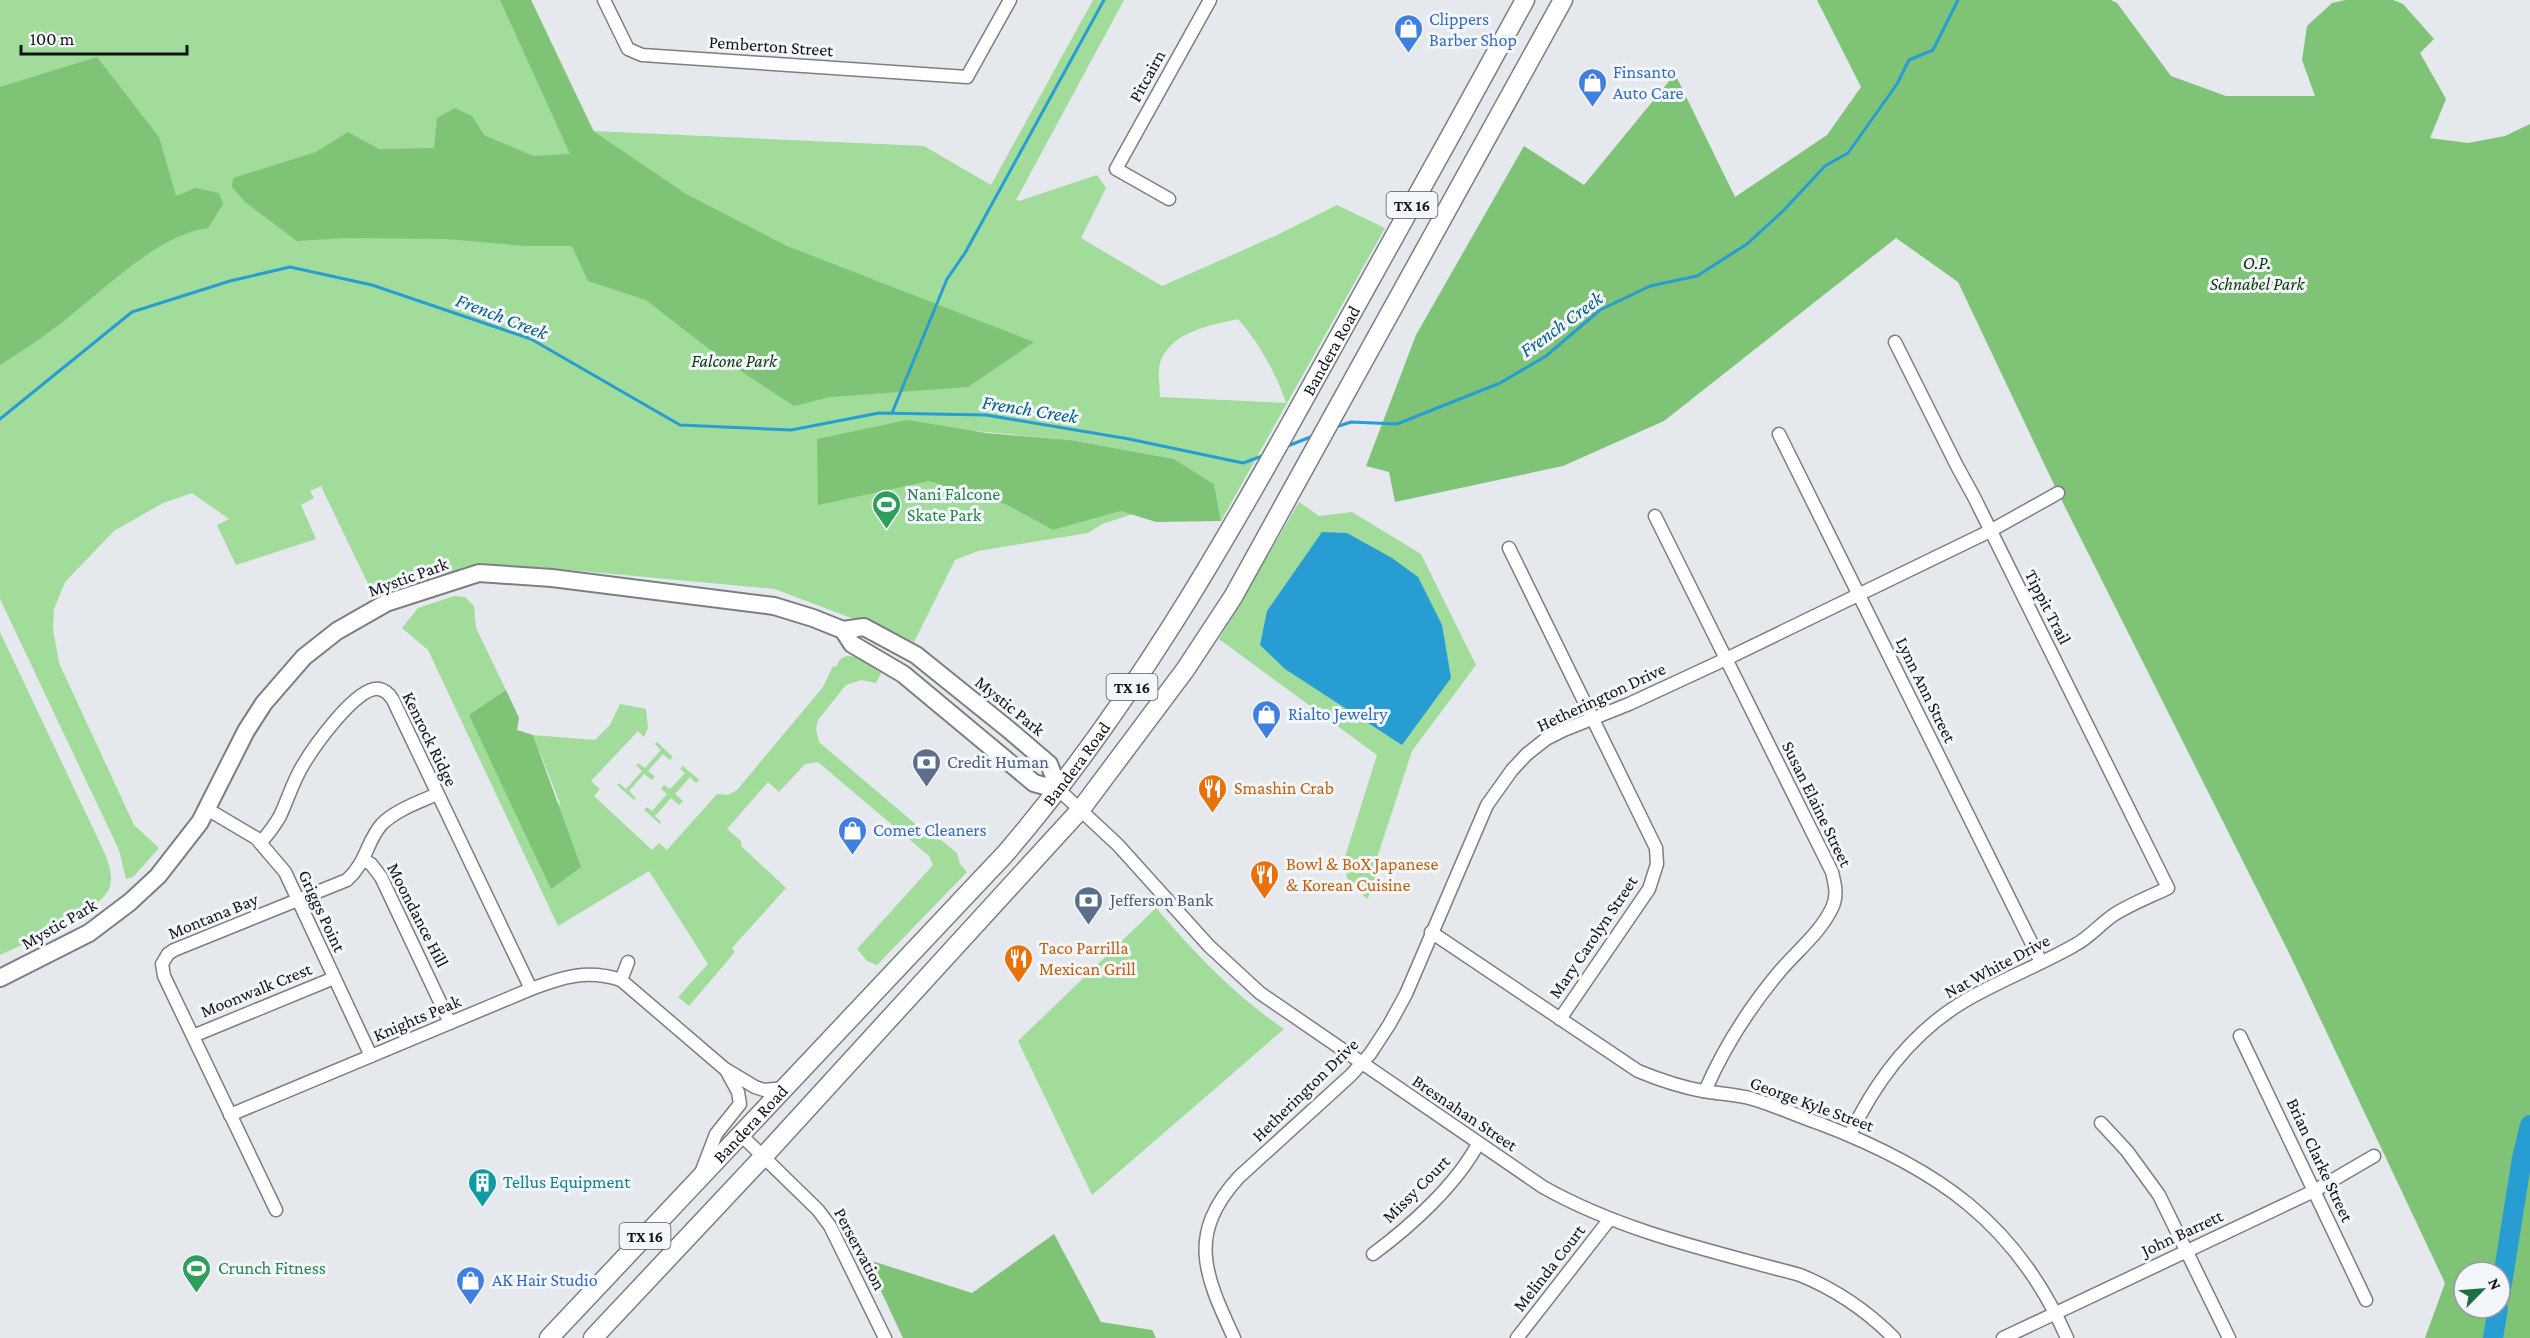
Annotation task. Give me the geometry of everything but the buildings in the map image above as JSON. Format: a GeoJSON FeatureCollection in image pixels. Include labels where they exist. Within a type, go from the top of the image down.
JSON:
{"type":"FeatureCollection","features":[{"type":"Feature","properties":{"kind":"main road","name":"Bandera Road"},"geometry":{"type":"LineString","coordinates":[[549,1338],[1005,854],[1059,790],[1143,672],[1260,480],[1525,0]]}},
{"type":"Feature","properties":{"kind":"main road","name":"Bandera Road"},"geometry":{"type":"LineString","coordinates":[[593,1338],[763,1157],[1081,809],[1136,738],[1197,653],[1233,597],[1563,0]]}},
{"type":"Feature","properties":{"kind":"main road"},"geometry":{"type":"LineString","coordinates":[[1348,321],[1378,337]]}},
{"type":"Feature","properties":{"kind":"street","name":"Pemberton Street"},"geometry":{"type":"LineString","coordinates":[[604,0],[627,49],[642,55],[968,77],[1010,0]]}},
{"type":"Feature","properties":{"kind":"street","name":"Pitcairn"},"geometry":{"type":"LineString","coordinates":[[1169,199],[1116,170],[1210,0]]}},
{"type":"Feature","properties":{"kind":"street","name":"Tippit Trail"},"geometry":{"type":"LineString","coordinates":[[1895,342],[2168,888]]}},
{"type":"Feature","properties":{"kind":"street","name":"Lynn Ann Street"},"geometry":{"type":"LineString","coordinates":[[1779,434],[2041,962]]}},
{"type":"Feature","properties":{"kind":"street","name":"Hetherington Drive"},"geometry":{"type":"LineString","coordinates":[[1234,1338],[1207,1274],[1205,1253],[1207,1232],[1214,1212],[1224,1193],[1239,1177],[1362,1064],[1389,1025],[1400,1005],[1478,824],[1499,787],[1527,754],[1546,739],[1726,659],[1990,531],[2058,493]]}},
{"type":"Feature","properties":{"kind":"street","name":"Susan Elaine Street"},"geometry":{"type":"LineString","coordinates":[[1655,516],[1832,872],[1835,884],[1834,905],[1821,927],[1759,996],[1736,1030],[1705,1091]]}},
{"type":"Feature","properties":{"kind":"street","name":"Mary Carolyn Street"},"geometry":{"type":"LineString","coordinates":[[1509,548],[1652,838],[1657,864],[1649,889],[1560,1019]]}},
{"type":"Feature","properties":{"kind":"street","name":"Mystic Park"},"geometry":{"type":"LineString","coordinates":[[0,978],[89,933],[130,902],[158,876],[179,851],[207,809],[246,731],[279,684],[304,657],[337,631],[386,603],[479,573],[552,578],[774,606],[843,630],[864,627],[916,655],[1049,764],[1059,790]]}},
{"type":"Feature","properties":{"kind":"street","name":"Mystic Park"},"geometry":{"type":"LineString","coordinates":[[843,630],[852,644],[903,674],[1034,783],[1059,790]]}},
{"type":"Feature","properties":{"kind":"street","name":"Kenrock Ridge"},"geometry":{"type":"LineString","coordinates":[[261,842],[278,819],[302,766],[317,742],[339,716],[367,691],[373,689],[384,691],[393,700],[531,989]]}},
{"type":"Feature","properties":{"kind":"street","name":"Bresnahan Street"},"geometry":{"type":"LineString","coordinates":[[1059,790],[1118,845],[1209,946],[1260,993],[1543,1187],[1576,1206],[1609,1220],[1652,1235],[1800,1275],[1821,1284],[1862,1308],[1894,1338]]}},
{"type":"Feature","properties":{"kind":"street","name":"Montana Bay"},"geometry":{"type":"LineString","coordinates":[[276,1210],[162,970],[162,964],[168,954],[347,880],[364,860],[382,825],[398,813],[437,794]]}},
{"type":"Feature","properties":{"kind":"street","name":"Griggs Point"},"geometry":{"type":"LineString","coordinates":[[207,809],[261,842],[285,872],[371,1056]]}},
{"type":"Feature","properties":{"kind":"street","name":"Moondance Hill"},"geometry":{"type":"LineString","coordinates":[[364,860],[371,864],[381,877],[450,1023]]}},
{"type":"Feature","properties":{"kind":"street","name":"Nat White Drive"},"geometry":{"type":"LineString","coordinates":[[1850,1135],[1865,1103],[1880,1080],[1920,1036],[1966,1000],[2076,944],[2116,914],[2168,888]]}},
{"type":"Feature","properties":{"kind":"street","name":"George Kyle Street"},"geometry":{"type":"LineString","coordinates":[[1431,932],[1638,1071],[1664,1082],[1756,1100],[1850,1135],[1902,1159],[1935,1178],[1965,1200],[2020,1255],[2040,1284],[2067,1338]]}},
{"type":"Feature","properties":{"kind":"street"},"geometry":{"type":"LineString","coordinates":[[621,980],[628,962]]}},
{"type":"Feature","properties":{"kind":"street","name":"Knights Peak"},"geometry":{"type":"LineString","coordinates":[[230,1115],[531,989],[563,977],[581,974],[601,974],[621,980],[725,1069],[755,1088],[764,1090],[785,1088]]}},
{"type":"Feature","properties":{"kind":"street","name":"Moonwalk Crest"},"geometry":{"type":"LineString","coordinates":[[193,1036],[334,978]]}},
{"type":"Feature","properties":{"kind":"street","name":"Brian Clarke Street"},"geometry":{"type":"LineString","coordinates":[[2241,1036],[2366,1300]]}},
{"type":"Feature","properties":{"kind":"street","name":"Knights Peak"},"geometry":{"type":"LineString","coordinates":[[699,1179],[716,1134],[740,1104],[738,1092],[725,1069]]}},
{"type":"Feature","properties":{"kind":"street"},"geometry":{"type":"LineString","coordinates":[[2101,1123],[2127,1150],[2158,1195],[2188,1251],[2229,1338]]}},
{"type":"Feature","properties":{"kind":"street","name":"Perservation"},"geometry":{"type":"LineString","coordinates":[[740,1134],[818,1210],[830,1226],[885,1338]]}},
{"type":"Feature","properties":{"kind":"street","name":"Missy Court"},"geometry":{"type":"LineString","coordinates":[[1373,1254],[1449,1186],[1478,1144]]}},
{"type":"Feature","properties":{"kind":"street","name":"John Barrett"},"geometry":{"type":"LineString","coordinates":[[2003,1338],[2314,1191],[2374,1156]]}},
{"type":"Feature","properties":{"kind":"street","name":"Melinda Court"},"geometry":{"type":"LineString","coordinates":[[1517,1338],[1609,1220]]}},
{"type":"Feature","properties":{"kind":"green space","name":"Falcone Park"},"geometry":{"type":"Polygon","coordinates":[[[0,0],[531,0],[594,131],[924,146],[991,185],[1093,0],[1124,0],[1016,200],[1019,201],[1097,175],[1106,188],[1081,238],[1162,286],[1275,236],[1337,205],[1385,228],[1221,521],[1214,484],[1174,459],[1070,440],[964,430],[966,492],[1007,505],[1053,530],[1121,511],[1133,514],[1102,524],[1088,533],[978,551],[955,560],[914,642],[775,589],[537,567],[507,567],[460,572],[427,578],[388,590],[370,588],[321,486],[310,491],[314,498],[301,505],[316,539],[236,565],[217,525],[229,519],[192,493],[163,503],[114,531],[65,582],[54,609],[53,629],[59,663],[134,825],[159,848],[133,877],[126,879],[119,850],[0,599],[0,0]],[[1238,319],[1194,331],[1174,342],[1161,360],[1160,397],[1286,403],[1266,359],[1238,319]]]}},
{"type":"Feature","properties":{"kind":"green space"},"geometry":{"type":"Polygon","coordinates":[[[500,0],[531,0],[593,131],[686,194],[787,246],[1034,342],[968,387],[830,397],[794,406],[718,356],[646,300],[588,281],[572,246],[526,246],[446,239],[346,238],[297,241],[245,202],[232,187],[233,178],[316,152],[348,132],[379,149],[434,148],[437,118],[455,108],[472,116],[484,135],[533,156],[570,154],[500,0]]]}},
{"type":"Feature","properties":{"kind":"green space","name":"O.P. Schnabel Park"},"geometry":{"type":"Polygon","coordinates":[[[1817,0],[2111,0],[2117,3],[2171,76],[2226,96],[2315,96],[2302,60],[2307,26],[2332,3],[2345,0],[2393,0],[2403,4],[2434,39],[2420,53],[2446,99],[2430,138],[2468,143],[2505,136],[2530,124],[2530,1338],[2425,1338],[2445,1283],[2291,957],[2058,493],[1958,282],[1896,238],[1664,421],[1563,466],[1395,502],[1389,472],[1366,466],[1416,335],[1524,146],[1584,185],[1675,74],[1735,197],[1827,135],[1861,87],[1817,0]]]}},
{"type":"Feature","properties":{"kind":"green space"},"geometry":{"type":"Polygon","coordinates":[[[97,57],[159,137],[176,196],[196,188],[219,193],[223,204],[208,228],[170,241],[151,252],[57,326],[0,365],[0,87],[97,57]]]}},
{"type":"Feature","properties":{"kind":"green space"},"geometry":{"type":"Polygon","coordinates":[[[907,420],[986,433],[1070,440],[1174,459],[1214,484],[1221,521],[1156,522],[1121,511],[1053,530],[1007,505],[929,481],[818,505],[817,439],[907,420]]]}},
{"type":"Feature","properties":{"kind":"green space"},"geometry":{"type":"Polygon","coordinates":[[[1299,502],[1319,516],[1352,512],[1421,554],[1476,665],[1412,751],[1374,867],[1376,882],[1367,899],[1347,878],[1344,860],[1377,755],[1219,639],[1299,502]]]}},
{"type":"Feature","properties":{"kind":"green space"},"geometry":{"type":"Polygon","coordinates":[[[454,596],[465,597],[474,606],[476,628],[506,690],[469,716],[561,806],[533,735],[595,740],[610,725],[620,704],[646,709],[648,728],[644,737],[638,731],[591,781],[600,789],[594,796],[652,850],[659,843],[667,850],[717,794],[728,795],[737,790],[823,687],[833,666],[836,667],[840,660],[851,656],[863,661],[881,673],[876,683],[861,680],[846,685],[818,720],[816,729],[819,742],[933,839],[941,840],[957,853],[960,864],[967,872],[877,965],[867,961],[857,949],[933,865],[929,856],[818,762],[805,764],[779,792],[768,782],[727,829],[741,841],[741,846],[786,888],[732,948],[735,952],[689,1006],[678,997],[708,964],[649,871],[558,926],[428,650],[402,628],[418,608],[454,596]]]}},
{"type":"Feature","properties":{"kind":"green space"},"geometry":{"type":"Polygon","coordinates":[[[0,632],[104,851],[111,880],[104,896],[79,916],[0,955],[0,632]]]}},
{"type":"Feature","properties":{"kind":"green space"},"geometry":{"type":"Polygon","coordinates":[[[506,690],[519,718],[517,730],[533,735],[581,867],[551,889],[469,715],[506,690]]]}},
{"type":"Feature","properties":{"kind":"green space"},"geometry":{"type":"Polygon","coordinates":[[[657,742],[673,757],[670,760],[663,754],[648,771],[655,777],[652,780],[644,774],[629,791],[636,798],[634,800],[617,785],[619,783],[626,789],[642,771],[636,765],[638,763],[645,768],[661,750],[655,744],[657,742]]]}},
{"type":"Feature","properties":{"kind":"green space"},"geometry":{"type":"Polygon","coordinates":[[[683,766],[699,780],[696,783],[690,777],[675,794],[683,801],[679,805],[671,798],[655,816],[661,822],[660,824],[644,810],[647,807],[652,811],[667,794],[661,789],[664,785],[670,789],[685,773],[680,769],[683,766]]]}},
{"type":"Feature","properties":{"kind":"green space"},"geometry":{"type":"Polygon","coordinates":[[[1156,908],[1216,973],[1248,1002],[1284,1029],[1092,1195],[1018,1041],[1156,908]]]}},
{"type":"Feature","properties":{"kind":"green space"},"geometry":{"type":"Polygon","coordinates":[[[1054,1234],[1101,1322],[1152,1330],[1156,1338],[903,1338],[866,1259],[972,1293],[1054,1234]]]}},
{"type":"Feature","properties":{"kind":"water"},"geometry":{"type":"Polygon","coordinates":[[[1322,532],[1347,533],[1392,558],[1418,577],[1442,625],[1451,678],[1402,745],[1285,669],[1260,645],[1267,611],[1322,532]]]}},
{"type":"Feature","properties":{"kind":"waterway"},"geometry":{"type":"LineString","coordinates":[[892,413],[947,279],[965,253],[1104,0]]}},
{"type":"Feature","properties":{"kind":"waterway","name":"French Creek"},"geometry":{"type":"LineString","coordinates":[[1336,427],[1351,422],[1397,424],[1500,383],[1546,356],[1600,310],[1650,286],[1697,276],[1747,244],[1784,210],[1825,166],[1848,153],[1897,84],[1909,60],[1933,50],[1958,0]]}},
{"type":"Feature","properties":{"kind":"waterway","name":"French Creek"},"geometry":{"type":"LineString","coordinates":[[0,419],[132,312],[230,281],[290,267],[372,285],[531,339],[680,425],[791,430],[879,413],[986,415],[1129,439],[1243,463],[1265,455]]}},
{"type":"Feature","properties":{"kind":"waterway","name":"French Creek"},"geometry":{"type":"LineString","coordinates":[[1285,447],[1313,436]]}},
{"type":"Feature","properties":{"kind":"waterway"},"geometry":{"type":"LineString","coordinates":[[2506,1260],[2522,1158],[2530,1125]]}},
{"type":"Feature","properties":{"kind":"waterway"},"geometry":{"type":"LineString","coordinates":[[2493,1338],[2496,1320]]}},
{"type":"Feature","properties":{"kind":"place","name":"Clippers Barber Shop"},"geometry":{"type":"Point","coordinates":[1408,54]}},
{"type":"Feature","properties":{"kind":"place","name":"Finsanto Auto Care"},"geometry":{"type":"Point","coordinates":[1592,108]}},
{"type":"Feature","properties":{"kind":"place","name":"Nani Falcone Skate Park"},"geometry":{"type":"Point","coordinates":[886,530]}},
{"type":"Feature","properties":{"kind":"place","name":"Rialto Jewelry"},"geometry":{"type":"Point","coordinates":[1267,740]}},
{"type":"Feature","properties":{"kind":"place","name":"Credit Human"},"geometry":{"type":"Point","coordinates":[926,788]}},
{"type":"Feature","properties":{"kind":"place","name":"Smashin Crab"},"geometry":{"type":"Point","coordinates":[1213,814]}},
{"type":"Feature","properties":{"kind":"place","name":"Comet Cleaners"},"geometry":{"type":"Point","coordinates":[852,856]}},
{"type":"Feature","properties":{"kind":"place","name":"Bowl & BoX Japanese & Korean Cuisine"},"geometry":{"type":"Point","coordinates":[1265,900]}},
{"type":"Feature","properties":{"kind":"place","name":"Jefferson Bank"},"geometry":{"type":"Point","coordinates":[1089,926]}},
{"type":"Feature","properties":{"kind":"place","name":"Taco Parrilla Mexican Grill"},"geometry":{"type":"Point","coordinates":[1018,984]}},
{"type":"Feature","properties":{"kind":"place","name":"Tellus Equipment"},"geometry":{"type":"Point","coordinates":[482,1208]}},
{"type":"Feature","properties":{"kind":"place","name":"Crunch Fitness"},"geometry":{"type":"Point","coordinates":[197,1294]}},
{"type":"Feature","properties":{"kind":"place","name":"AK Hair Studio"},"geometry":{"type":"Point","coordinates":[471,1306]}}]}
